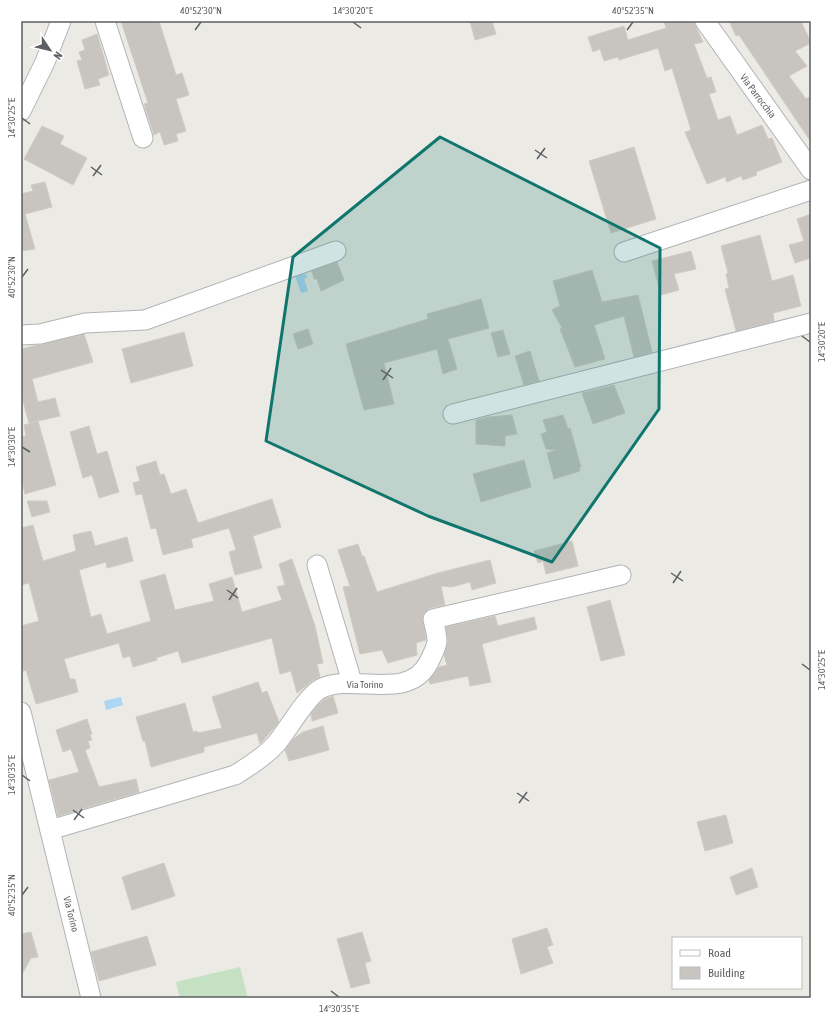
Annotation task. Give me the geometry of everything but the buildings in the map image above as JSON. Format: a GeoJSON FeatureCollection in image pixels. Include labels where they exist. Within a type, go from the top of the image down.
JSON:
{"type":"FeatureCollection","features":[{"type":"Feature","properties":{"kind":"street"},"geometry":{"type":"LineString","coordinates":[[21,111],[45,62],[61,21]]}},
{"type":"Feature","properties":{"kind":"street"},"geometry":{"type":"LineString","coordinates":[[105,21],[143,138]]}},
{"type":"Feature","properties":{"kind":"street","name":"Via Parrocchia"},"geometry":{"type":"LineString","coordinates":[[704,21],[811,170]]}},
{"type":"Feature","properties":{"kind":"street"},"geometry":{"type":"LineString","coordinates":[[624,252],[811,190]]}},
{"type":"Feature","properties":{"kind":"street"},"geometry":{"type":"LineString","coordinates":[[21,335],[40,334],[85,323],[144,320],[336,251]]}},
{"type":"Feature","properties":{"kind":"street"},"geometry":{"type":"LineString","coordinates":[[453,414],[811,323]]}},
{"type":"Feature","properties":{"kind":"street"},"geometry":{"type":"LineString","coordinates":[[317,565],[352,682]]}},
{"type":"Feature","properties":{"kind":"street","name":"Via Torino"},"geometry":{"type":"LineString","coordinates":[[50,830],[235,775],[256,763],[275,745],[319,690],[333,685],[352,682],[396,684],[415,679],[427,665],[438,644],[433,619],[621,575]]}},
{"type":"Feature","properties":{"kind":"street","name":"Via Torino"},"geometry":{"type":"LineString","coordinates":[[21,712],[91,998]]}},
{"type":"Feature","properties":{"kind":"highlighted area"},"geometry":{"type":"Polygon","coordinates":[[[440,137],[660,248],[659,409],[552,562],[428,516],[266,441],[293,257],[440,137]]]}},
{"type":"Feature","properties":{"kind":"green space"},"geometry":{"type":"Polygon","coordinates":[[[240,967],[248,998],[180,998],[176,982],[240,967]]]}},
{"type":"Feature","properties":{"kind":"water"},"geometry":{"type":"Polygon","coordinates":[[[302,273],[303,275],[306,274],[307,278],[304,279],[308,291],[301,293],[295,276],[302,273]]]}},
{"type":"Feature","properties":{"kind":"water"},"geometry":{"type":"Polygon","coordinates":[[[121,697],[123,705],[106,710],[104,701],[121,697]]]}}]}
